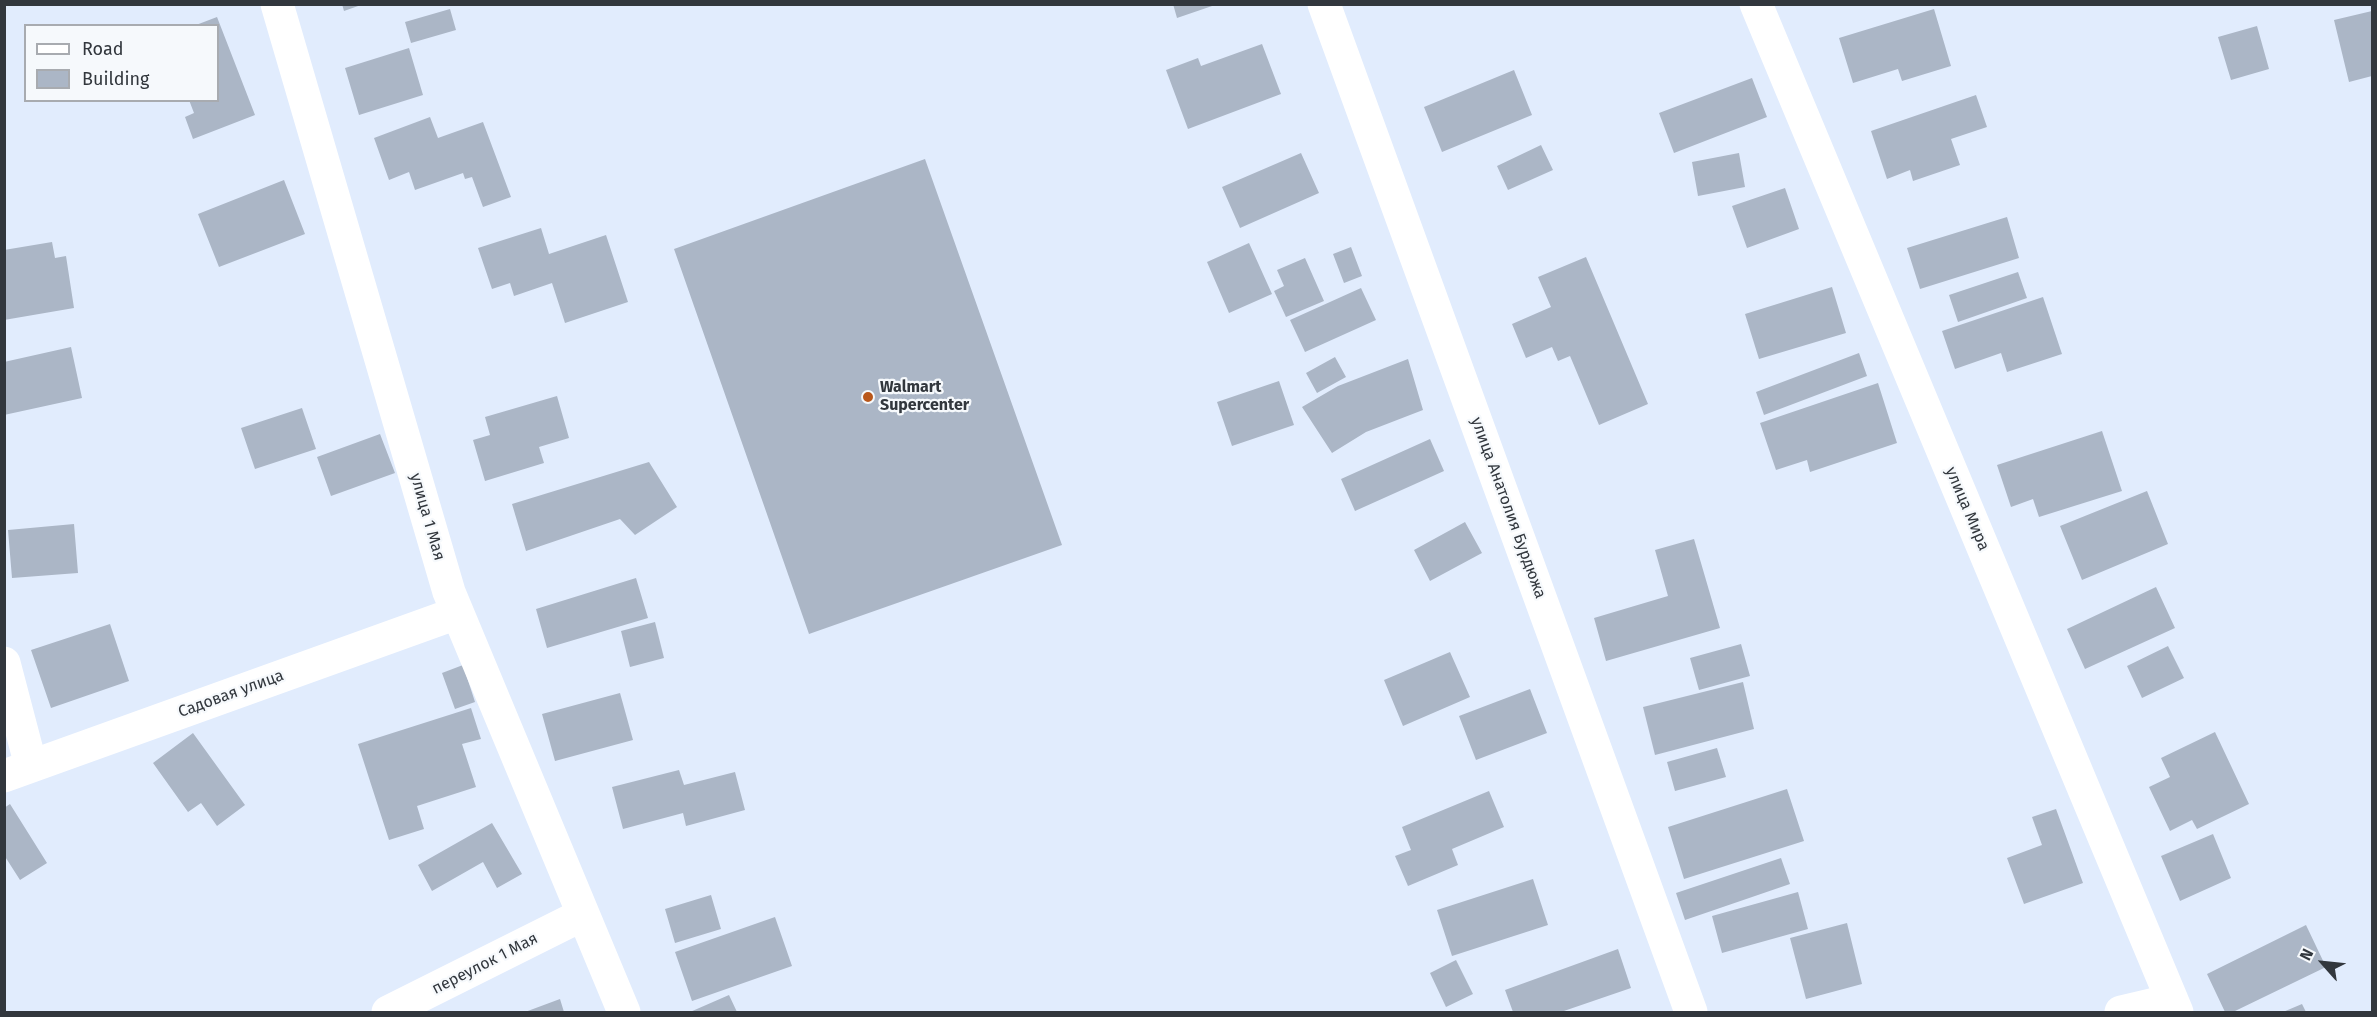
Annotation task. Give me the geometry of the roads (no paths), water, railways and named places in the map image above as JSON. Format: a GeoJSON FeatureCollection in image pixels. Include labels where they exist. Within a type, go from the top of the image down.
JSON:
{"type":"FeatureCollection","features":[{"type":"Feature","properties":{"kind":"street","name":"улица 1 Мая"},"geometry":{"type":"LineString","coordinates":[[277,4],[448,592],[624,1012]]}},
{"type":"Feature","properties":{"kind":"street","name":"улица Анатолия Бурдюжа"},"geometry":{"type":"LineString","coordinates":[[1324,4],[1691,1012]]}},
{"type":"Feature","properties":{"kind":"street","name":"улица Мира"},"geometry":{"type":"LineString","coordinates":[[1756,4],[2175,1006]]}},
{"type":"Feature","properties":{"kind":"street","name":"Садовая улица"},"geometry":{"type":"LineString","coordinates":[[18,771],[458,613]]}},
{"type":"Feature","properties":{"kind":"street"},"geometry":{"type":"LineString","coordinates":[[4,663],[18,771]]}},
{"type":"Feature","properties":{"kind":"street","name":"переулок 1 Мая"},"geometry":{"type":"LineString","coordinates":[[388,1012],[582,915]]}},
{"type":"Feature","properties":{"kind":"street"},"geometry":{"type":"LineString","coordinates":[[2121,1012],[2175,1006]]}},
{"type":"Feature","properties":{"kind":"place","name":"Walmart Supercenter"},"geometry":{"type":"Point","coordinates":[868,397]}}]}
